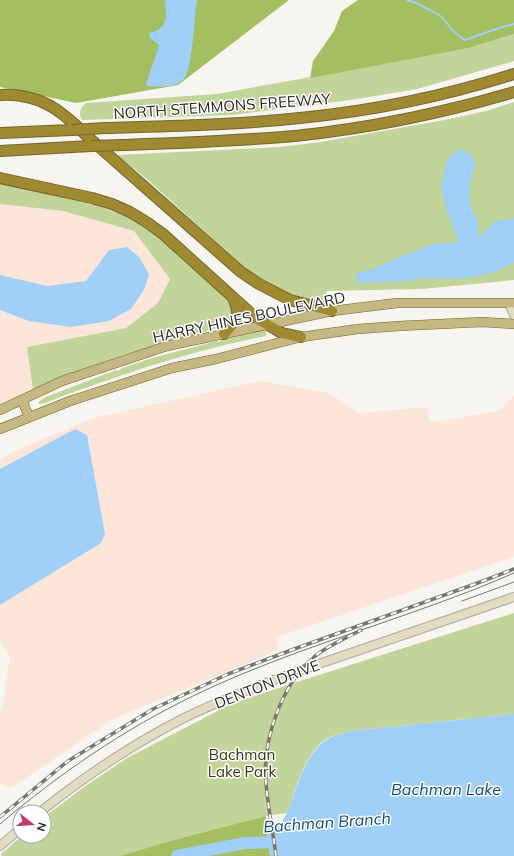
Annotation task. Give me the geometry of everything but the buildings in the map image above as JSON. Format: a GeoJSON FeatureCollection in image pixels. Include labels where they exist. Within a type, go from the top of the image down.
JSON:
{"type":"FeatureCollection","features":[{"type":"Feature","properties":{"kind":"highway","name":"NORTH STEMMONS FREEWAY"},"geometry":{"type":"LineString","coordinates":[[0,133],[235,123],[335,114],[405,102],[514,74]]}},
{"type":"Feature","properties":{"kind":"highway"},"geometry":{"type":"LineString","coordinates":[[0,151],[223,141],[330,131],[415,117],[464,106],[514,92]]}},
{"type":"Feature","properties":{"kind":"highway"},"geometry":{"type":"LineString","coordinates":[[0,94],[12,94],[31,98],[47,103],[61,112],[241,272],[259,284],[290,300],[332,311]]}},
{"type":"Feature","properties":{"kind":"highway"},"geometry":{"type":"LineString","coordinates":[[0,178],[92,198],[112,204],[130,212],[163,234],[233,298],[266,325],[282,333],[301,337]]}},
{"type":"Feature","properties":{"kind":"highway"},"geometry":{"type":"LineString","coordinates":[[224,334],[234,323],[237,317],[238,309],[233,298]]}},
{"type":"Feature","properties":{"kind":"main road","name":"HARRY HINES BOULEVARD"},"geometry":{"type":"LineString","coordinates":[[0,410],[62,381],[167,346],[332,311],[397,303],[512,304]]}},
{"type":"Feature","properties":{"kind":"main road"},"geometry":{"type":"LineString","coordinates":[[512,304],[514,315]]}},
{"type":"Feature","properties":{"kind":"main road","name":"HARRY HINES BOULEVARD"},"geometry":{"type":"LineString","coordinates":[[0,429],[70,401],[172,368],[216,359],[301,337],[358,329],[441,323],[514,324]]}},
{"type":"Feature","properties":{"kind":"main road"},"geometry":{"type":"LineString","coordinates":[[22,400],[29,417]]}},
{"type":"Feature","properties":{"kind":"main road","name":"DENTON DRIVE"},"geometry":{"type":"LineString","coordinates":[[50,804],[72,787],[130,748],[205,709],[264,684],[514,597]]}},
{"type":"Feature","properties":{"kind":"main road"},"geometry":{"type":"LineString","coordinates":[[0,846],[12,835]]}},
{"type":"Feature","properties":{"kind":"shaded area"},"geometry":{"type":"Polygon","coordinates":[[[0,204],[63,211],[134,231],[170,279],[158,303],[126,328],[27,347],[33,390],[0,405],[0,204]]]}},
{"type":"Feature","properties":{"kind":"shaded area"},"geometry":{"type":"Polygon","coordinates":[[[260,381],[329,393],[359,413],[427,407],[431,423],[498,411],[504,407],[514,395],[514,557],[276,637],[279,650],[113,719],[11,788],[0,784],[0,714],[3,704],[10,657],[0,641],[0,459],[21,448],[94,418],[260,381]]]}},
{"type":"Feature","properties":{"kind":"green space"},"geometry":{"type":"Polygon","coordinates":[[[0,0],[289,0],[178,85],[76,103],[0,87],[0,0]]]}},
{"type":"Feature","properties":{"kind":"green space"},"geometry":{"type":"Polygon","coordinates":[[[358,0],[514,0],[514,34],[469,48],[310,78],[313,61],[334,31],[342,11],[358,0]]]}},
{"type":"Feature","properties":{"kind":"green space"},"geometry":{"type":"Polygon","coordinates":[[[514,34],[514,61],[417,89],[351,100],[232,115],[82,120],[80,115],[82,107],[86,103],[217,94],[469,48],[514,34]]]}},
{"type":"Feature","properties":{"kind":"green space"},"geometry":{"type":"Polygon","coordinates":[[[514,102],[514,280],[422,289],[327,291],[324,303],[295,297],[254,276],[141,174],[116,155],[279,147],[321,142],[444,120],[486,111],[514,102]]]}},
{"type":"Feature","properties":{"kind":"green space"},"geometry":{"type":"Polygon","coordinates":[[[0,183],[96,205],[132,219],[158,236],[230,302],[234,315],[225,326],[120,356],[59,378],[33,390],[27,347],[126,328],[158,303],[170,279],[134,231],[63,211],[0,204],[0,183]]]}},
{"type":"Feature","properties":{"kind":"green space"},"geometry":{"type":"Polygon","coordinates":[[[266,331],[266,336],[182,356],[127,373],[45,403],[39,404],[38,402],[46,397],[152,358],[217,341],[219,342],[223,339],[266,331]]]}},
{"type":"Feature","properties":{"kind":"green space","name":"Bachman Lake Park"},"geometry":{"type":"Polygon","coordinates":[[[514,613],[514,714],[360,730],[330,737],[322,742],[309,757],[300,776],[287,813],[266,816],[119,856],[2,856],[1,854],[13,844],[52,844],[52,811],[127,758],[231,704],[514,613]]]}},
{"type":"Feature","properties":{"kind":"green space"},"geometry":{"type":"Polygon","coordinates":[[[266,816],[270,856],[119,856],[181,838],[266,816]]]}},
{"type":"Feature","properties":{"kind":"water"},"geometry":{"type":"Polygon","coordinates":[[[165,0],[197,0],[189,66],[186,75],[180,83],[156,87],[147,86],[146,84],[159,46],[150,38],[149,33],[160,29],[165,21],[165,0]]]}},
{"type":"Feature","properties":{"kind":"water"},"geometry":{"type":"Polygon","coordinates":[[[459,149],[471,154],[475,165],[469,188],[471,209],[477,218],[479,238],[495,221],[514,218],[514,262],[491,273],[475,277],[449,279],[426,278],[404,281],[357,283],[357,273],[372,269],[432,244],[459,242],[448,215],[441,186],[447,159],[459,149]]]}},
{"type":"Feature","properties":{"kind":"water"},"geometry":{"type":"Polygon","coordinates":[[[127,247],[139,257],[149,274],[145,288],[131,309],[109,321],[71,327],[29,321],[0,310],[0,275],[47,286],[86,281],[109,250],[127,247]]]}},
{"type":"Feature","properties":{"kind":"water"},"geometry":{"type":"Polygon","coordinates":[[[75,429],[87,435],[105,534],[101,543],[0,605],[0,469],[75,429]]]}},
{"type":"Feature","properties":{"kind":"water","name":"Bachman Lake"},"geometry":{"type":"Polygon","coordinates":[[[514,714],[514,856],[270,856],[267,823],[280,825],[288,810],[305,766],[317,748],[330,737],[360,730],[514,714]]]}},
{"type":"Feature","properties":{"kind":"waterway"},"geometry":{"type":"LineString","coordinates":[[407,0],[419,4],[442,17],[454,32],[465,40],[514,24]]}},
{"type":"Feature","properties":{"kind":"waterway","name":"Bachman Branch"},"geometry":{"type":"LineString","coordinates":[[177,856],[245,843],[284,842]]}},
{"type":"Feature","properties":{"kind":"tram line"},"geometry":{"type":"LineString","coordinates":[[0,824],[45,788],[92,754],[142,723],[193,696],[272,662],[434,605],[514,573]]}},
{"type":"Feature","properties":{"kind":"tram line"},"geometry":{"type":"LineString","coordinates":[[462,601],[514,582]]}},
{"type":"Feature","properties":{"kind":"railway"},"geometry":{"type":"LineString","coordinates":[[0,817],[68,761],[153,709],[228,674],[514,569]]}},
{"type":"Feature","properties":{"kind":"railway"},"geometry":{"type":"LineString","coordinates":[[276,856],[266,783],[267,750],[276,715],[292,683],[302,669],[313,658],[330,646],[361,630]]}}]}
